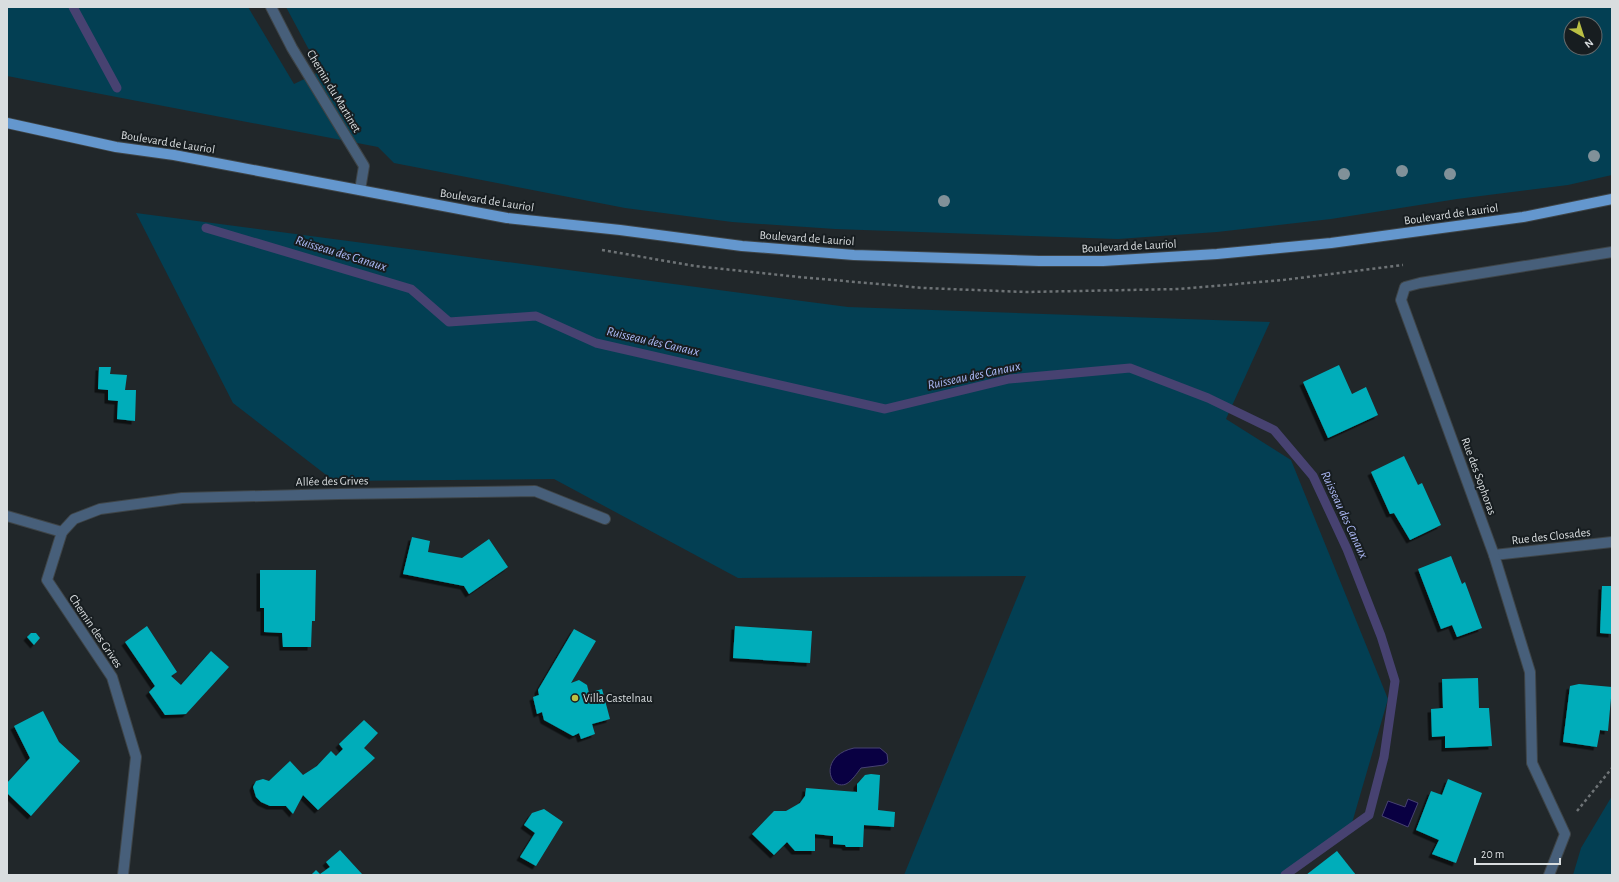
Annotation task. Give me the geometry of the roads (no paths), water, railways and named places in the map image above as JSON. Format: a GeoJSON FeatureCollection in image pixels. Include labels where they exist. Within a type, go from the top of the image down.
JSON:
{"type":"FeatureCollection","features":[{"type":"Feature","properties":{"kind":"main road","name":"Boulevard de Lauriol"},"geometry":{"type":"LineString","coordinates":[[7,123],[116,147],[174,155],[507,218],[620,230],[742,246],[854,255],[1038,261],[1103,261],[1217,254],[1331,243],[1523,218],[1612,199]]}},
{"type":"Feature","properties":{"kind":"street","name":"Chemin du Martinet"},"geometry":{"type":"LineString","coordinates":[[271,7],[292,48],[364,166],[360,190]]}},
{"type":"Feature","properties":{"kind":"street","name":"Rue des Sophoras"},"geometry":{"type":"LineString","coordinates":[[1549,875],[1565,834],[1532,763],[1530,672],[1494,555],[1401,300],[1405,287],[1420,283],[1612,252]]}},
{"type":"Feature","properties":{"kind":"street","name":"Allée des Grives"},"geometry":{"type":"LineString","coordinates":[[62,532],[74,519],[100,509],[182,498],[339,494],[535,491],[605,519]]}},
{"type":"Feature","properties":{"kind":"street"},"geometry":{"type":"LineString","coordinates":[[7,516],[62,532]]}},
{"type":"Feature","properties":{"kind":"street","name":"Chemin des Grives"},"geometry":{"type":"LineString","coordinates":[[62,532],[48,580],[112,677],[136,757],[123,875]]}},
{"type":"Feature","properties":{"kind":"street","name":"Rue des Closades"},"geometry":{"type":"LineString","coordinates":[[1494,555],[1612,542]]}},
{"type":"Feature","properties":{"kind":"waterway","name":"Ruisseau des Canaux"},"geometry":{"type":"LineString","coordinates":[[73,7],[117,88]]}},
{"type":"Feature","properties":{"kind":"waterway","name":"Ruisseau des Canaux"},"geometry":{"type":"LineString","coordinates":[[206,228],[411,289],[449,322],[536,316],[596,343],[885,409],[1009,379],[1130,368],[1208,398],[1274,430],[1313,476],[1347,549],[1381,636],[1395,681],[1384,757],[1369,815],[1285,875]]}},
{"type":"Feature","properties":{"kind":"place","name":"Villa Castelnau"},"geometry":{"type":"Point","coordinates":[575,698]}}]}
